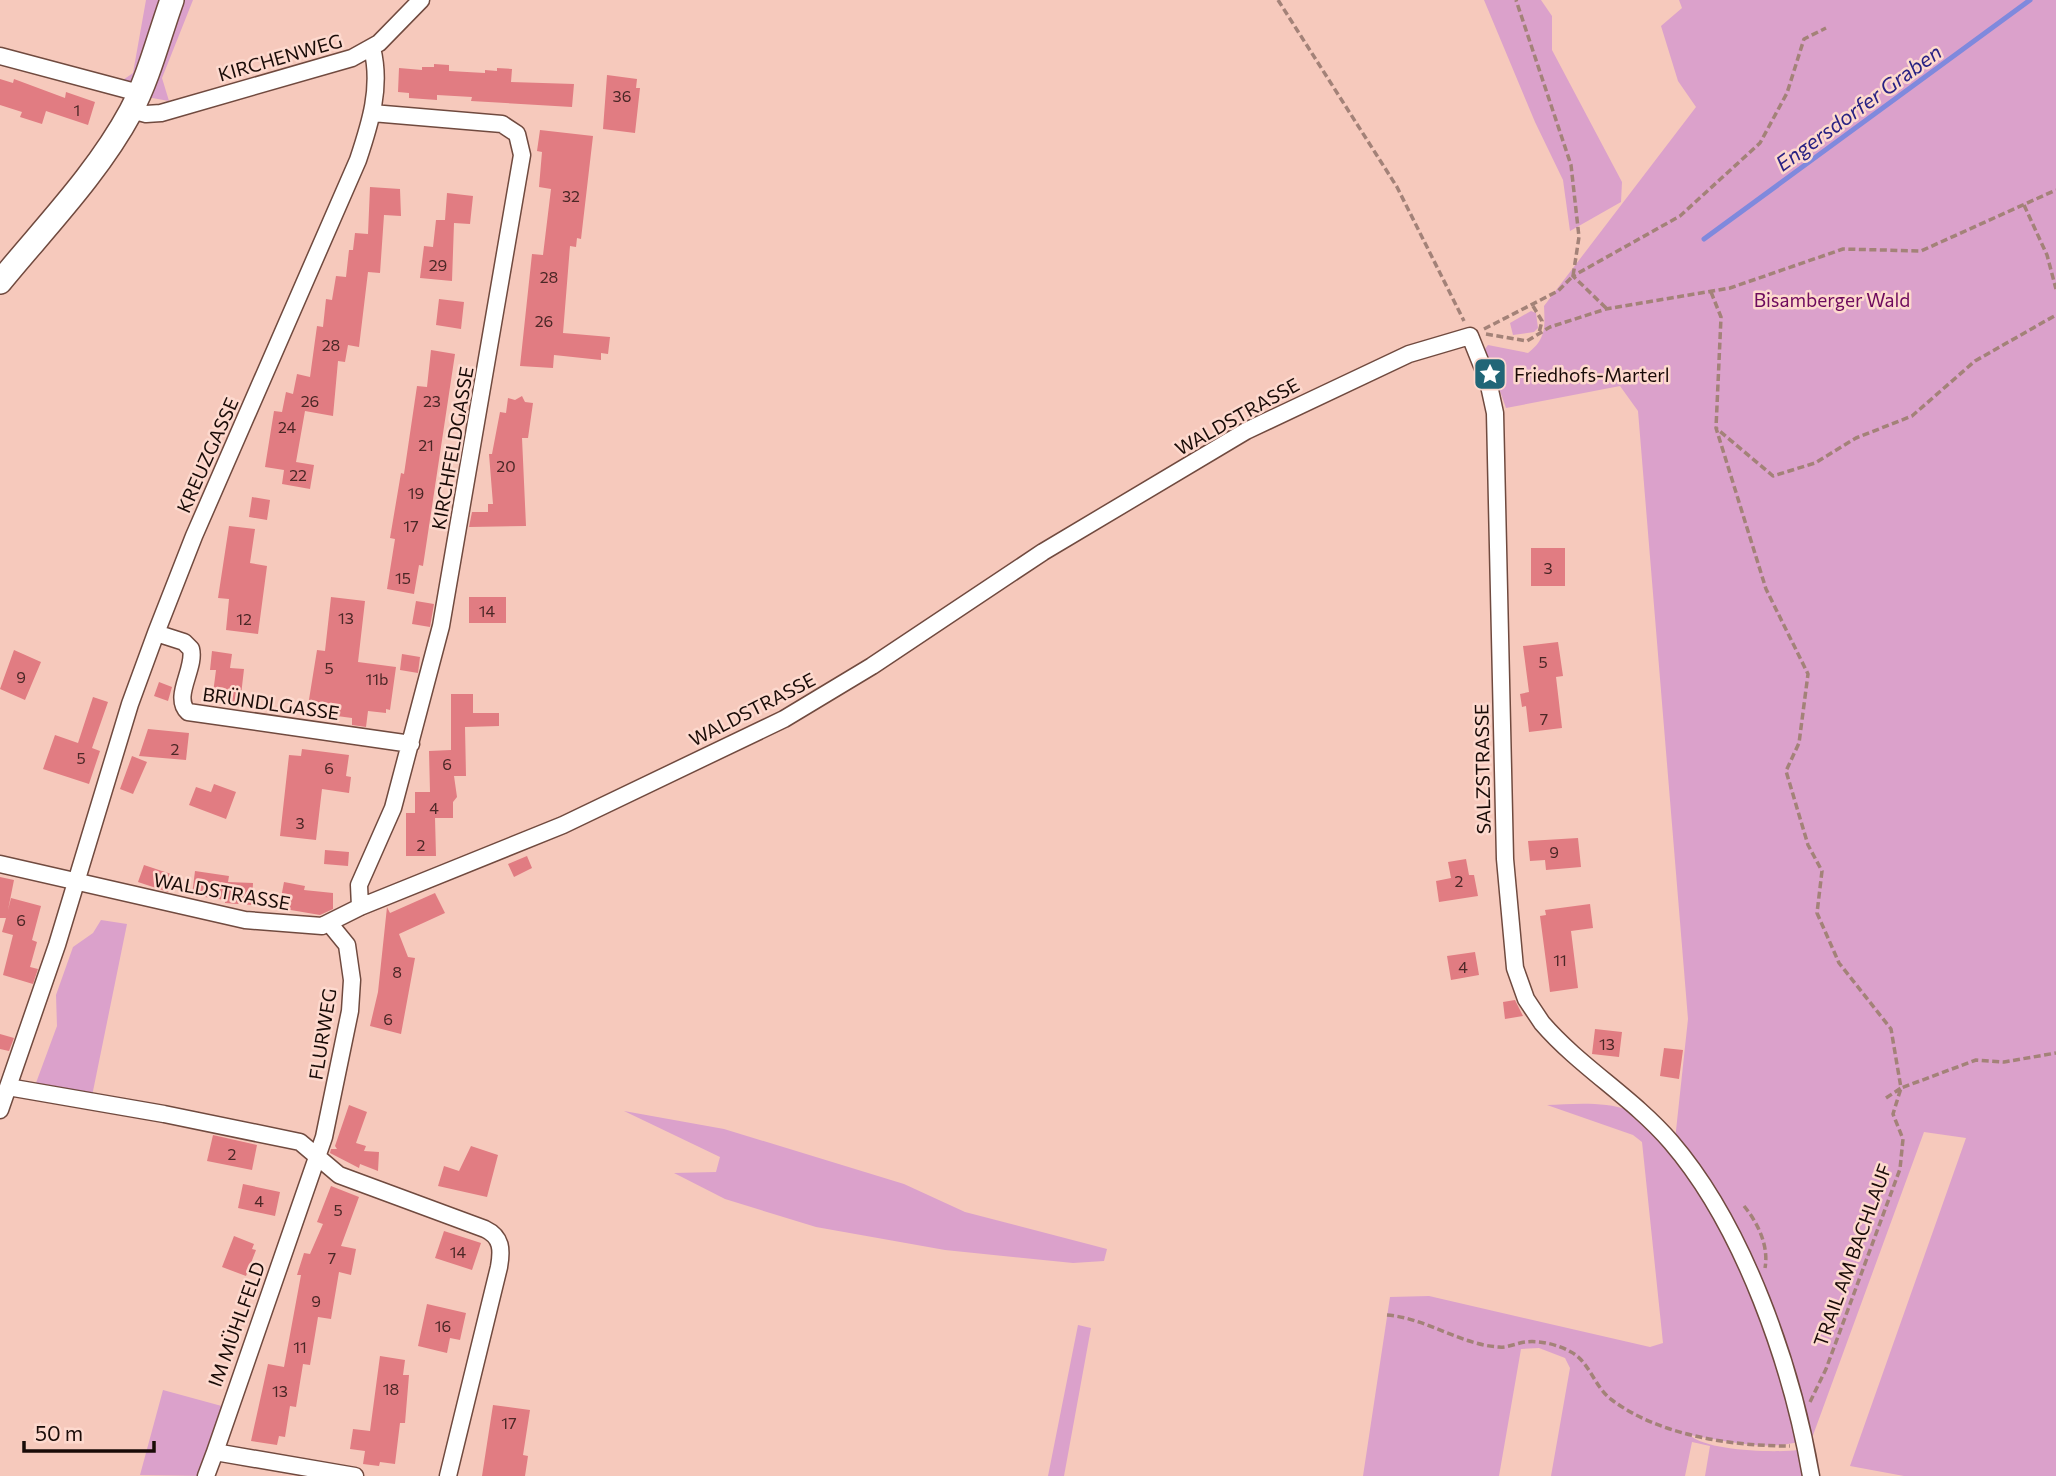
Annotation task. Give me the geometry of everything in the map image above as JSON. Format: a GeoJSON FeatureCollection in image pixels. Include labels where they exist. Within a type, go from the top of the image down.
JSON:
{"type":"FeatureCollection","features":[{"type":"Feature","properties":{"kind":"main road"},"geometry":{"type":"LineString","coordinates":[[0,282],[96,165],[135,101],[172,0]]}},
{"type":"Feature","properties":{"kind":"street","name":"KIRCHENWEG"},"geometry":{"type":"LineString","coordinates":[[0,56],[135,101],[146,114],[161,113],[329,66],[372,48],[421,0]]}},
{"type":"Feature","properties":{"kind":"street","name":"KREUZGASSE"},"geometry":{"type":"LineString","coordinates":[[0,1110],[76,882],[130,704],[156,633],[194,536],[345,194],[372,113],[377,70],[372,48]]}},
{"type":"Feature","properties":{"kind":"street","name":"KIRCHFELDGASSE"},"geometry":{"type":"LineString","coordinates":[[360,907],[359,885],[390,817],[441,626],[522,155],[517,134],[502,124],[372,113]]}},
{"type":"Feature","properties":{"kind":"street","name":"WALDSTRASSE"},"geometry":{"type":"LineString","coordinates":[[0,864],[162,903],[257,922],[311,927],[329,923],[360,907],[516,846],[784,719],[872,666],[1043,552],[1246,432],[1409,354],[1470,336]]}},
{"type":"Feature","properties":{"kind":"street","name":"SALZSTRASSE"},"geometry":{"type":"LineString","coordinates":[[1470,336],[1488,381],[1495,413],[1504,841],[1515,968],[1530,1007],[1551,1034],[1671,1142],[1720,1209],[1754,1284],[1801,1422],[1811,1476]]}},
{"type":"Feature","properties":{"kind":"street","name":"BRÜNDLGASSE"},"geometry":{"type":"LineString","coordinates":[[156,633],[184,642],[191,649],[192,662],[182,697],[188,712],[411,744]]}},
{"type":"Feature","properties":{"kind":"street","name":"FLURWEG"},"geometry":{"type":"LineString","coordinates":[[318,1157],[351,998],[350,952],[343,938],[329,923]]}},
{"type":"Feature","properties":{"kind":"street"},"geometry":{"type":"LineString","coordinates":[[8,1087],[278,1136],[306,1145],[339,1175],[485,1229],[499,1241],[499,1267],[448,1476]]}},
{"type":"Feature","properties":{"kind":"street","name":"IM MÜHLFELD"},"geometry":{"type":"LineString","coordinates":[[206,1476],[318,1157]]}},
{"type":"Feature","properties":{"kind":"street"},"geometry":{"type":"LineString","coordinates":[[215,1452],[355,1476]]}},
{"type":"Feature","properties":{"kind":"path"},"geometry":{"type":"LineString","coordinates":[[1278,0],[1397,187],[1470,336]]}},
{"type":"Feature","properties":{"kind":"path"},"geometry":{"type":"LineString","coordinates":[[1516,0],[1571,165],[1579,237],[1573,276]]}},
{"type":"Feature","properties":{"kind":"path"},"geometry":{"type":"LineString","coordinates":[[1470,336],[1533,306],[1558,291],[1573,276],[1680,216],[1760,143],[1787,93],[1804,40],[1826,28]]}},
{"type":"Feature","properties":{"kind":"path"},"geometry":{"type":"LineString","coordinates":[[1470,336],[1492,333],[1527,341],[1550,327],[1606,309],[1730,288],[1843,249],[1921,251],[2056,190]]}},
{"type":"Feature","properties":{"kind":"path"},"geometry":{"type":"LineString","coordinates":[[2024,205],[2047,254],[2056,289]]}},
{"type":"Feature","properties":{"kind":"path"},"geometry":{"type":"LineString","coordinates":[[1573,276],[1606,309]]}},
{"type":"Feature","properties":{"kind":"path","name":"TRAIL AM BACHLAUF"},"geometry":{"type":"LineString","coordinates":[[1387,1315],[1501,1348],[1536,1342],[1571,1351],[1581,1360],[1601,1391],[1637,1415],[1708,1439],[1747,1446],[1792,1446],[1826,1369],[1900,1169],[1903,1139],[1893,1114],[1901,1088],[1891,1029],[1839,963],[1818,913],[1822,871],[1808,845],[1786,771],[1799,743],[1808,674],[1766,589],[1716,428],[1721,317],[1710,291]]}},
{"type":"Feature","properties":{"kind":"path"},"geometry":{"type":"LineString","coordinates":[[1533,306],[1542,321],[1538,335]]}},
{"type":"Feature","properties":{"kind":"path"},"geometry":{"type":"LineString","coordinates":[[1716,428],[1773,476],[1815,463],[1856,438],[1912,416],[1975,361],[2056,315]]}},
{"type":"Feature","properties":{"kind":"path"},"geometry":{"type":"LineString","coordinates":[[1886,1098],[1901,1088],[1976,1060],[2004,1062],[2056,1053]]}},
{"type":"Feature","properties":{"kind":"path"},"geometry":{"type":"LineString","coordinates":[[1744,1206],[1756,1222],[1767,1266],[1754,1284]]}},
{"type":"Feature","properties":{"kind":"green space"},"geometry":{"type":"Polygon","coordinates":[[[146,0],[193,0],[162,78],[169,101],[119,92],[123,80],[133,73],[146,0]]]}},
{"type":"Feature","properties":{"kind":"green space"},"geometry":{"type":"Polygon","coordinates":[[[1484,0],[1541,0],[1552,16],[1552,50],[1622,182],[1621,202],[1570,231],[1563,180],[1535,122],[1484,0]]]}},
{"type":"Feature","properties":{"kind":"green space","name":"Bisamberger Wald"},"geometry":{"type":"Polygon","coordinates":[[[1679,0],[2056,0],[2056,1476],[1904,1476],[1850,1466],[1966,1138],[1924,1132],[1812,1438],[1782,1445],[1766,1445],[1690,1435],[1710,1445],[1725,1448],[1798,1450],[1802,1476],[1705,1476],[1710,1446],[1692,1442],[1685,1476],[1551,1476],[1570,1368],[1565,1358],[1539,1348],[1521,1349],[1499,1476],[1363,1476],[1390,1297],[1429,1296],[1650,1347],[1663,1343],[1642,1142],[1633,1135],[1547,1105],[1609,1105],[1628,1110],[1647,1122],[1665,1140],[1699,1189],[1747,1288],[1763,1291],[1675,1140],[1688,1019],[1638,411],[1620,386],[1506,408],[1485,349],[1488,345],[1528,353],[1534,348],[1543,332],[1544,306],[1696,107],[1678,81],[1661,26],[1682,8],[1679,0]]]}},
{"type":"Feature","properties":{"kind":"green space"},"geometry":{"type":"Polygon","coordinates":[[[1531,311],[1536,313],[1538,328],[1534,332],[1513,335],[1510,323],[1531,311]]]}},
{"type":"Feature","properties":{"kind":"green space"},"geometry":{"type":"Polygon","coordinates":[[[101,920],[127,924],[91,1101],[33,1091],[57,1026],[56,995],[73,947],[93,933],[101,920]]]}},
{"type":"Feature","properties":{"kind":"green space"},"geometry":{"type":"Polygon","coordinates":[[[624,1111],[724,1129],[904,1184],[965,1212],[1107,1249],[1104,1261],[1073,1263],[945,1250],[816,1227],[725,1199],[674,1173],[716,1172],[720,1157],[624,1111]]]}},
{"type":"Feature","properties":{"kind":"green space"},"geometry":{"type":"Polygon","coordinates":[[[1078,1325],[1091,1328],[1064,1476],[1048,1476],[1078,1325]]]}},
{"type":"Feature","properties":{"kind":"green space"},"geometry":{"type":"Polygon","coordinates":[[[163,1390],[229,1408],[206,1476],[140,1475],[163,1390]]]}},
{"type":"Feature","properties":{"kind":"building"},"geometry":{"type":"Polygon","coordinates":[[[434,64],[449,65],[449,71],[485,73],[485,70],[497,71],[497,68],[512,69],[511,82],[574,84],[572,107],[471,101],[472,97],[437,95],[437,100],[409,98],[409,93],[398,92],[399,68],[422,70],[422,67],[434,67],[434,64]]]}},
{"type":"Feature","properties":{"kind":"building"},"geometry":{"type":"Polygon","coordinates":[[[607,75],[637,79],[636,88],[640,88],[635,133],[603,129],[607,75]]]}},
{"type":"Feature","properties":{"kind":"building"},"geometry":{"type":"Polygon","coordinates":[[[0,79],[13,83],[14,79],[65,98],[66,92],[95,102],[88,125],[46,111],[42,124],[20,117],[22,112],[0,105],[0,79]]]}},
{"type":"Feature","properties":{"kind":"building"},"geometry":{"type":"Polygon","coordinates":[[[540,130],[593,136],[581,239],[577,238],[576,247],[570,246],[563,333],[610,337],[608,354],[601,353],[601,360],[554,355],[553,368],[520,366],[532,254],[543,255],[551,189],[539,187],[542,152],[537,151],[540,130]]]}},
{"type":"Feature","properties":{"kind":"building"},"geometry":{"type":"Polygon","coordinates":[[[370,187],[400,189],[401,216],[384,215],[380,273],[368,272],[359,347],[348,345],[345,362],[338,361],[333,416],[305,411],[296,462],[314,465],[310,489],[282,484],[284,470],[265,467],[274,411],[282,412],[286,392],[293,394],[297,374],[310,377],[317,326],[323,327],[326,299],[332,300],[336,276],[346,277],[349,250],[353,250],[355,233],[368,234],[370,187]]]}},
{"type":"Feature","properties":{"kind":"building"},"geometry":{"type":"Polygon","coordinates":[[[447,193],[473,196],[470,224],[454,223],[452,281],[420,278],[424,246],[433,247],[436,220],[445,220],[447,193]]]}},
{"type":"Feature","properties":{"kind":"building"},"geometry":{"type":"Polygon","coordinates":[[[439,299],[464,302],[461,329],[436,325],[439,299]]]}},
{"type":"Feature","properties":{"kind":"building"},"geometry":{"type":"Polygon","coordinates":[[[431,350],[455,354],[423,566],[419,565],[414,594],[387,589],[395,539],[390,538],[401,473],[404,474],[417,386],[427,387],[431,350]]]}},
{"type":"Feature","properties":{"kind":"building"},"geometry":{"type":"Polygon","coordinates":[[[522,396],[525,402],[533,403],[528,438],[522,438],[526,526],[469,527],[472,512],[488,512],[488,504],[493,504],[489,454],[492,454],[500,412],[506,413],[508,398],[515,400],[522,396]]]}},
{"type":"Feature","properties":{"kind":"building"},"geometry":{"type":"Polygon","coordinates":[[[252,497],[270,500],[267,520],[249,517],[252,497]]]}},
{"type":"Feature","properties":{"kind":"building"},"geometry":{"type":"Polygon","coordinates":[[[229,526],[255,529],[250,563],[267,566],[258,634],[226,630],[229,599],[218,598],[229,526]]]}},
{"type":"Feature","properties":{"kind":"building"},"geometry":{"type":"Polygon","coordinates":[[[1531,548],[1565,548],[1565,586],[1531,586],[1531,548]]]}},
{"type":"Feature","properties":{"kind":"building"},"geometry":{"type":"Polygon","coordinates":[[[331,597],[365,601],[358,662],[396,667],[390,710],[386,709],[386,713],[368,711],[366,727],[352,725],[352,718],[307,712],[317,650],[325,651],[331,597]]]}},
{"type":"Feature","properties":{"kind":"building"},"geometry":{"type":"Polygon","coordinates":[[[469,597],[506,597],[506,623],[469,623],[469,597]]]}},
{"type":"Feature","properties":{"kind":"building"},"geometry":{"type":"Polygon","coordinates":[[[416,601],[434,604],[430,627],[412,624],[416,601]]]}},
{"type":"Feature","properties":{"kind":"building"},"geometry":{"type":"Polygon","coordinates":[[[1558,642],[1563,676],[1556,677],[1562,728],[1529,732],[1526,706],[1522,707],[1520,694],[1529,692],[1523,646],[1558,642]]]}},
{"type":"Feature","properties":{"kind":"building"},"geometry":{"type":"Polygon","coordinates":[[[14,650],[41,662],[25,700],[0,689],[14,650]]]}},
{"type":"Feature","properties":{"kind":"building"},"geometry":{"type":"Polygon","coordinates":[[[212,651],[232,654],[230,668],[244,669],[240,704],[212,701],[216,670],[210,670],[212,651]]]}},
{"type":"Feature","properties":{"kind":"building"},"geometry":{"type":"Polygon","coordinates":[[[402,654],[420,657],[418,673],[400,670],[402,654]]]}},
{"type":"Feature","properties":{"kind":"building"},"geometry":{"type":"Polygon","coordinates":[[[159,682],[172,687],[168,701],[154,696],[159,682]]]}},
{"type":"Feature","properties":{"kind":"building"},"geometry":{"type":"Polygon","coordinates":[[[451,694],[473,694],[473,713],[499,713],[499,726],[465,727],[466,776],[454,776],[457,797],[453,802],[453,818],[435,818],[436,856],[406,856],[406,813],[415,813],[415,792],[430,792],[429,751],[451,750],[451,694]]]}},
{"type":"Feature","properties":{"kind":"building"},"geometry":{"type":"Polygon","coordinates":[[[93,697],[108,702],[92,748],[100,751],[89,784],[43,769],[55,735],[78,743],[93,697]]]}},
{"type":"Feature","properties":{"kind":"building"},"geometry":{"type":"Polygon","coordinates":[[[148,729],[189,733],[186,760],[139,756],[148,729]]]}},
{"type":"Feature","properties":{"kind":"building"},"geometry":{"type":"Polygon","coordinates":[[[302,749],[349,755],[346,776],[351,777],[349,793],[322,789],[316,840],[280,836],[289,755],[301,756],[302,749]]]}},
{"type":"Feature","properties":{"kind":"building"},"geometry":{"type":"Polygon","coordinates":[[[132,756],[147,762],[133,794],[120,789],[132,756]]]}},
{"type":"Feature","properties":{"kind":"building"},"geometry":{"type":"Polygon","coordinates":[[[214,784],[236,792],[226,819],[189,805],[196,787],[211,792],[214,784]]]}},
{"type":"Feature","properties":{"kind":"building"},"geometry":{"type":"Polygon","coordinates":[[[1578,838],[1581,867],[1546,870],[1545,860],[1530,861],[1528,841],[1578,838]]]}},
{"type":"Feature","properties":{"kind":"building"},"geometry":{"type":"Polygon","coordinates":[[[325,850],[349,852],[348,866],[324,864],[325,850]]]}},
{"type":"Feature","properties":{"kind":"building"},"geometry":{"type":"Polygon","coordinates":[[[527,856],[532,868],[514,877],[508,864],[527,856]]]}},
{"type":"Feature","properties":{"kind":"building"},"geometry":{"type":"Polygon","coordinates":[[[1466,859],[1469,875],[1474,875],[1478,896],[1439,902],[1436,881],[1451,878],[1448,862],[1466,859]]]}},
{"type":"Feature","properties":{"kind":"building"},"geometry":{"type":"Polygon","coordinates":[[[144,865],[174,875],[168,892],[138,882],[144,865]]]}},
{"type":"Feature","properties":{"kind":"building"},"geometry":{"type":"Polygon","coordinates":[[[195,871],[229,876],[228,882],[253,883],[252,905],[225,903],[225,900],[192,895],[195,871]]]}},
{"type":"Feature","properties":{"kind":"building"},"geometry":{"type":"Polygon","coordinates":[[[0,877],[14,880],[8,910],[11,898],[41,906],[32,940],[37,942],[30,967],[38,969],[33,984],[3,975],[13,935],[2,932],[6,918],[0,918],[0,877]]]}},
{"type":"Feature","properties":{"kind":"building"},"geometry":{"type":"Polygon","coordinates":[[[284,882],[305,886],[304,890],[333,893],[333,909],[320,915],[279,908],[284,882]]]}},
{"type":"Feature","properties":{"kind":"building"},"geometry":{"type":"Polygon","coordinates":[[[435,893],[445,913],[399,934],[408,957],[415,958],[401,1034],[370,1026],[378,992],[387,907],[390,913],[435,893]]]}},
{"type":"Feature","properties":{"kind":"building"},"geometry":{"type":"Polygon","coordinates":[[[1590,904],[1593,928],[1571,931],[1578,988],[1550,992],[1540,916],[1546,915],[1545,910],[1590,904]]]}},
{"type":"Feature","properties":{"kind":"building"},"geometry":{"type":"Polygon","coordinates":[[[1475,952],[1479,975],[1451,980],[1447,956],[1475,952]]]}},
{"type":"Feature","properties":{"kind":"building"},"geometry":{"type":"Polygon","coordinates":[[[1515,1000],[1523,1016],[1505,1019],[1503,1002],[1515,1000]]]}},
{"type":"Feature","properties":{"kind":"building"},"geometry":{"type":"Polygon","coordinates":[[[1595,1029],[1622,1032],[1619,1057],[1592,1054],[1595,1029]]]}},
{"type":"Feature","properties":{"kind":"building"},"geometry":{"type":"Polygon","coordinates":[[[0,1034],[14,1038],[9,1051],[0,1049],[0,1034]]]}},
{"type":"Feature","properties":{"kind":"building"},"geometry":{"type":"Polygon","coordinates":[[[1664,1048],[1683,1050],[1679,1079],[1660,1076],[1664,1048]]]}},
{"type":"Feature","properties":{"kind":"building"},"geometry":{"type":"Polygon","coordinates":[[[349,1105],[367,1112],[356,1143],[366,1146],[364,1151],[379,1152],[378,1171],[360,1164],[359,1168],[330,1153],[331,1149],[337,1149],[335,1146],[349,1105]]]}},
{"type":"Feature","properties":{"kind":"building"},"geometry":{"type":"Polygon","coordinates":[[[213,1135],[257,1145],[252,1170],[207,1161],[213,1135]]]}},
{"type":"Feature","properties":{"kind":"building"},"geometry":{"type":"Polygon","coordinates":[[[471,1146],[498,1155],[487,1197],[438,1186],[444,1166],[459,1171],[471,1146]]]}},
{"type":"Feature","properties":{"kind":"building"},"geometry":{"type":"Polygon","coordinates":[[[243,1184],[280,1192],[275,1216],[238,1208],[243,1184]]]}},
{"type":"Feature","properties":{"kind":"building"},"geometry":{"type":"Polygon","coordinates":[[[331,1186],[359,1197],[341,1246],[356,1249],[351,1275],[339,1272],[331,1319],[318,1317],[310,1365],[303,1364],[296,1407],[290,1406],[285,1437],[279,1436],[277,1445],[251,1441],[268,1364],[284,1367],[301,1275],[297,1275],[304,1253],[310,1254],[323,1224],[317,1222],[331,1186]]]}},
{"type":"Feature","properties":{"kind":"building"},"geometry":{"type":"Polygon","coordinates":[[[444,1231],[481,1243],[472,1270],[435,1258],[444,1231]]]}},
{"type":"Feature","properties":{"kind":"building"},"geometry":{"type":"Polygon","coordinates":[[[234,1236],[254,1244],[252,1249],[256,1250],[246,1276],[222,1267],[234,1236]]]}},
{"type":"Feature","properties":{"kind":"building"},"geometry":{"type":"Polygon","coordinates":[[[427,1304],[466,1313],[460,1340],[450,1338],[447,1353],[418,1346],[427,1304]]]}},
{"type":"Feature","properties":{"kind":"building"},"geometry":{"type":"Polygon","coordinates":[[[380,1356],[405,1360],[403,1375],[409,1375],[405,1423],[400,1423],[395,1464],[380,1462],[379,1466],[363,1464],[365,1451],[350,1449],[353,1429],[370,1431],[380,1356]]]}},
{"type":"Feature","properties":{"kind":"building"},"geometry":{"type":"Polygon","coordinates":[[[493,1405],[530,1410],[523,1455],[528,1456],[525,1476],[482,1476],[493,1405]]]}},
{"type":"Feature","properties":{"kind":"waterway","name":"Engersdorfer Graben"},"geometry":{"type":"LineString","coordinates":[[1704,239],[2030,0]]}},
{"type":"Feature","properties":{"kind":"place","name":"Friedhofs-Marterl"},"geometry":{"type":"Point","coordinates":[1490,374]}}]}
